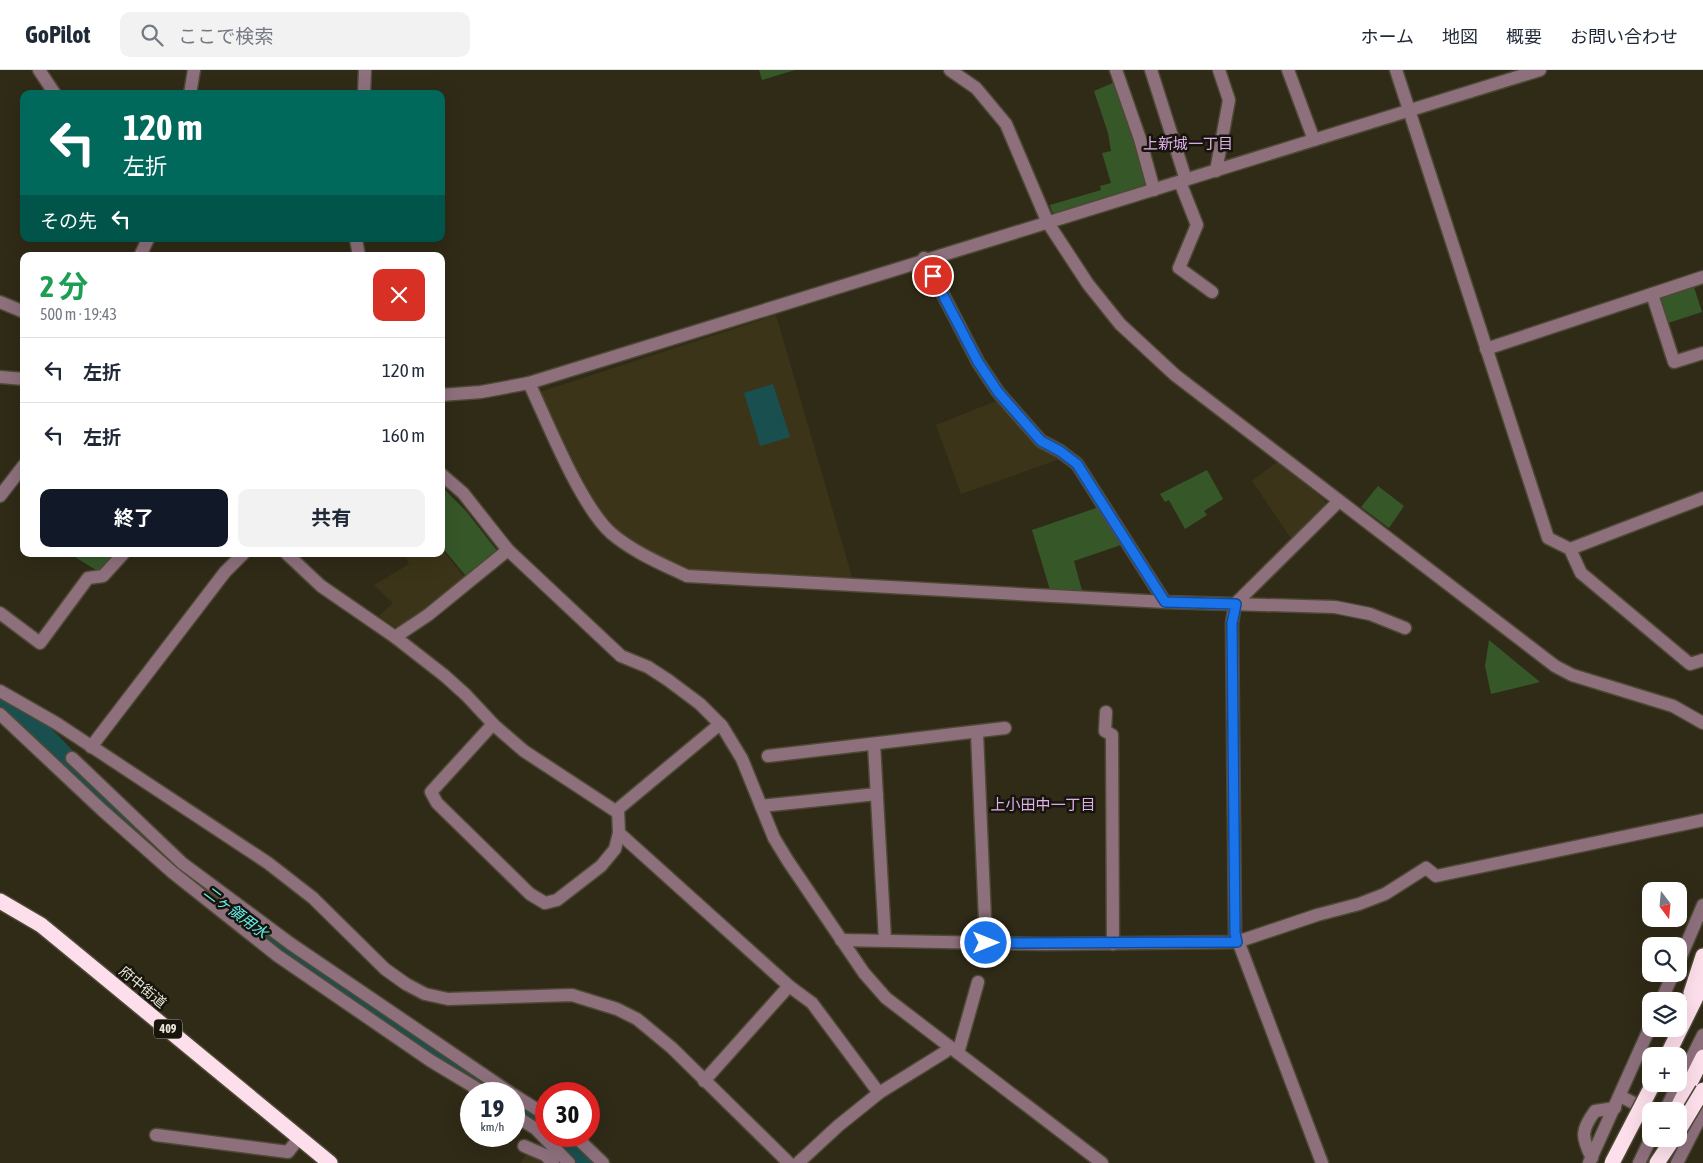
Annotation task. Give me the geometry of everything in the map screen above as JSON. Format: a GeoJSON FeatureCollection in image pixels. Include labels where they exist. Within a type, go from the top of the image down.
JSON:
{"type":"FeatureCollection","features":[{"type":"Feature","properties":{"kind":"highway","name":"府中街道"},"geometry":{"type":"LineString","coordinates":[[0,901],[41,925],[70,948],[330,1163]]}},
{"type":"Feature","properties":{"kind":"highway"},"geometry":{"type":"LineString","coordinates":[[1687,1007],[1703,956]]}},
{"type":"Feature","properties":{"kind":"highway"},"geometry":{"type":"LineString","coordinates":[[1687,1016],[1703,983]]}},
{"type":"Feature","properties":{"kind":"highway"},"geometry":{"type":"LineString","coordinates":[[1680,1102],[1703,1057]]}},
{"type":"Feature","properties":{"kind":"highway"},"geometry":{"type":"LineString","coordinates":[[1687,1129],[1703,1090]]}},
{"type":"Feature","properties":{"kind":"highway"},"geometry":{"type":"LineString","coordinates":[[1612,1163],[1649,1092]]}},
{"type":"Feature","properties":{"kind":"highway"},"geometry":{"type":"LineString","coordinates":[[1649,1163],[1658,1147]]}},
{"type":"Feature","properties":{"kind":"highway"},"geometry":{"type":"LineString","coordinates":[[1657,1163],[1668,1147]]}},
{"type":"Feature","properties":{"kind":"street"},"geometry":{"type":"LineString","coordinates":[[39,70],[52,90]]}},
{"type":"Feature","properties":{"kind":"street"},"geometry":{"type":"LineString","coordinates":[[191,90],[194,70]]}},
{"type":"Feature","properties":{"kind":"street"},"geometry":{"type":"LineString","coordinates":[[364,90],[365,70]]}},
{"type":"Feature","properties":{"kind":"street"},"geometry":{"type":"LineString","coordinates":[[950,70],[976,88],[1006,124],[1048,223],[1088,284],[1131,336],[1175,376],[1555,666],[1572,675],[1673,706],[1703,723]]}},
{"type":"Feature","properties":{"kind":"street"},"geometry":{"type":"LineString","coordinates":[[1116,70],[1140,139],[1154,190]]}},
{"type":"Feature","properties":{"kind":"street"},"geometry":{"type":"LineString","coordinates":[[1151,70],[1197,225],[1180,268],[1212,292]]}},
{"type":"Feature","properties":{"kind":"street"},"geometry":{"type":"LineString","coordinates":[[1216,171],[1230,100],[1219,70]]}},
{"type":"Feature","properties":{"kind":"street"},"geometry":{"type":"LineString","coordinates":[[1288,70],[1314,140]]}},
{"type":"Feature","properties":{"kind":"street"},"geometry":{"type":"LineString","coordinates":[[1396,70],[1548,538],[1570,549],[1581,572],[1690,664],[1703,660]]}},
{"type":"Feature","properties":{"kind":"street"},"geometry":{"type":"LineString","coordinates":[[445,395],[481,392],[529,383],[924,258],[1048,223],[1540,70]]}},
{"type":"Feature","properties":{"kind":"street"},"geometry":{"type":"LineString","coordinates":[[924,258],[978,362],[998,392],[1041,441],[1060,451],[1077,464],[1165,602]]}},
{"type":"Feature","properties":{"kind":"street"},"geometry":{"type":"LineString","coordinates":[[1486,349],[1652,294],[1702,281]]}},
{"type":"Feature","properties":{"kind":"street"},"geometry":{"type":"LineString","coordinates":[[1652,294],[1674,362],[1703,353]]}},
{"type":"Feature","properties":{"kind":"street"},"geometry":{"type":"LineString","coordinates":[[0,302],[20,310]]}},
{"type":"Feature","properties":{"kind":"street"},"geometry":{"type":"LineString","coordinates":[[0,377],[20,379]]}},
{"type":"Feature","properties":{"kind":"street"},"geometry":{"type":"LineString","coordinates":[[529,383],[583,494],[597,516],[611,533],[648,557],[687,576],[1165,602],[1335,606],[1370,614],[1405,628]]}},
{"type":"Feature","properties":{"kind":"street"},"geometry":{"type":"LineString","coordinates":[[0,496],[20,470]]}},
{"type":"Feature","properties":{"kind":"street"},"geometry":{"type":"LineString","coordinates":[[445,477],[463,493],[508,550],[621,656],[648,666],[700,704],[720,724],[742,759],[761,806],[788,861],[864,973],[886,998],[1102,1163]]}},
{"type":"Feature","properties":{"kind":"street"},"geometry":{"type":"LineString","coordinates":[[1570,549],[1703,498]]}},
{"type":"Feature","properties":{"kind":"street"},"geometry":{"type":"LineString","coordinates":[[1322,1163],[1235,933],[1232,632],[1236,604],[1339,501]]}},
{"type":"Feature","properties":{"kind":"street"},"geometry":{"type":"LineString","coordinates":[[395,637],[428,615],[508,550]]}},
{"type":"Feature","properties":{"kind":"street"},"geometry":{"type":"LineString","coordinates":[[0,613],[40,643],[88,578],[103,576],[120,557]]}},
{"type":"Feature","properties":{"kind":"street"},"geometry":{"type":"LineString","coordinates":[[66,765],[88,745],[225,572],[240,557]]}},
{"type":"Feature","properties":{"kind":"street"},"geometry":{"type":"LineString","coordinates":[[290,557],[321,586],[395,637],[466,695],[493,724],[524,752],[618,812]]}},
{"type":"Feature","properties":{"kind":"street"},"geometry":{"type":"LineString","coordinates":[[0,690],[88,745],[268,863],[313,898],[385,969],[406,984],[425,994],[448,999],[572,995],[598,1002],[637,1019],[672,1048],[789,1163]]}},
{"type":"Feature","properties":{"kind":"street"},"geometry":{"type":"LineString","coordinates":[[1106,712],[1105,731],[1112,735],[1113,944]]}},
{"type":"Feature","properties":{"kind":"street"},"geometry":{"type":"LineString","coordinates":[[0,714],[66,765],[182,863],[291,944],[495,1082]]}},
{"type":"Feature","properties":{"kind":"street"},"geometry":{"type":"LineString","coordinates":[[493,724],[431,792],[437,804],[530,894],[545,903],[557,900],[601,866],[615,849],[620,833],[618,809],[720,724]]}},
{"type":"Feature","properties":{"kind":"street"},"geometry":{"type":"LineString","coordinates":[[768,756],[977,733],[1005,728]]}},
{"type":"Feature","properties":{"kind":"street"},"geometry":{"type":"LineString","coordinates":[[977,733],[986,943]]}},
{"type":"Feature","properties":{"kind":"street"},"geometry":{"type":"LineString","coordinates":[[874,744],[885,940]]}},
{"type":"Feature","properties":{"kind":"street"},"geometry":{"type":"LineString","coordinates":[[66,765],[102,810],[172,872],[278,956],[430,1061],[466,1082]]}},
{"type":"Feature","properties":{"kind":"street"},"geometry":{"type":"LineString","coordinates":[[761,806],[877,794]]}},
{"type":"Feature","properties":{"kind":"street"},"geometry":{"type":"LineString","coordinates":[[841,940],[1113,944],[1237,942],[1385,894],[1426,868],[1436,876],[1703,820]]}},
{"type":"Feature","properties":{"kind":"street"},"geometry":{"type":"LineString","coordinates":[[620,833],[789,986],[812,1002],[879,1093]]}},
{"type":"Feature","properties":{"kind":"street"},"geometry":{"type":"LineString","coordinates":[[1687,942],[1703,905]]}},
{"type":"Feature","properties":{"kind":"street"},"geometry":{"type":"LineString","coordinates":[[954,1049],[978,982]]}},
{"type":"Feature","properties":{"kind":"street"},"geometry":{"type":"LineString","coordinates":[[704,1081],[789,986]]}},
{"type":"Feature","properties":{"kind":"street"},"geometry":{"type":"LineString","coordinates":[[1676,1047],[1703,992]]}},
{"type":"Feature","properties":{"kind":"street"},"geometry":{"type":"LineString","coordinates":[[1687,1067],[1703,1035]]}},
{"type":"Feature","properties":{"kind":"street"},"geometry":{"type":"LineString","coordinates":[[1590,1160],[1646,1037]]}},
{"type":"Feature","properties":{"kind":"street"},"geometry":{"type":"LineString","coordinates":[[798,1163],[838,1126],[879,1093],[945,1052],[954,1049]]}},
{"type":"Feature","properties":{"kind":"street"},"geometry":{"type":"LineString","coordinates":[[1620,1096],[1642,1107]]}},
{"type":"Feature","properties":{"kind":"street"},"geometry":{"type":"LineString","coordinates":[[1590,1160],[1584,1143],[1585,1126],[1595,1111],[1615,1108]]}},
{"type":"Feature","properties":{"kind":"street"},"geometry":{"type":"LineString","coordinates":[[1687,1130],[1703,1112]]}},
{"type":"Feature","properties":{"kind":"street"},"geometry":{"type":"LineString","coordinates":[[1618,1163],[1642,1121]]}},
{"type":"Feature","properties":{"kind":"street"},"geometry":{"type":"LineString","coordinates":[[525,1122],[536,1129],[570,1163]]}},
{"type":"Feature","properties":{"kind":"street"},"geometry":{"type":"LineString","coordinates":[[156,1135],[288,1152],[299,1138]]}},
{"type":"Feature","properties":{"kind":"street"},"geometry":{"type":"LineString","coordinates":[[525,1146],[545,1155],[553,1163]]}},
{"type":"Feature","properties":{"kind":"street"},"geometry":{"type":"LineString","coordinates":[[586,1147],[603,1163]]}},
{"type":"Feature","properties":{"kind":"street"},"geometry":{"type":"LineString","coordinates":[[1639,1163],[1647,1147]]}},
{"type":"Feature","properties":{"kind":"street"},"geometry":{"type":"LineString","coordinates":[[1676,1163],[1681,1147]]}},
{"type":"Feature","properties":{"kind":"shaded area"},"geometry":{"type":"Polygon","coordinates":[[[776,315],[852,577],[691,572],[657,556],[617,529],[587,492],[540,392],[776,315]]]}},
{"type":"Feature","properties":{"kind":"shaded area"},"geometry":{"type":"Polygon","coordinates":[[[1001,399],[1063,458],[961,494],[936,425],[1001,399]]]}},
{"type":"Feature","properties":{"kind":"shaded area"},"geometry":{"type":"Polygon","coordinates":[[[1277,462],[1325,500],[1326,505],[1292,540],[1252,481],[1277,462]]]}},
{"type":"Feature","properties":{"kind":"shaded area"},"geometry":{"type":"Polygon","coordinates":[[[445,553],[466,579],[398,629],[379,616],[393,603],[374,585],[409,564],[406,557],[445,557],[445,553]]]}},
{"type":"Feature","properties":{"kind":"shaded area"},"geometry":{"type":"Polygon","coordinates":[[[526,1155],[540,1161],[542,1163],[520,1163],[526,1155]]]}},
{"type":"Feature","properties":{"kind":"green space"},"geometry":{"type":"Polygon","coordinates":[[[759,70],[795,70],[762,80],[759,70]]]}},
{"type":"Feature","properties":{"kind":"green space"},"geometry":{"type":"Polygon","coordinates":[[[1115,82],[1149,184],[1057,214],[1052,212],[1050,205],[1101,190],[1100,186],[1111,183],[1102,153],[1111,151],[1108,133],[1094,91],[1115,82]]]}},
{"type":"Feature","properties":{"kind":"green space"},"geometry":{"type":"Polygon","coordinates":[[[1694,287],[1702,312],[1668,323],[1660,298],[1694,287]]]}},
{"type":"Feature","properties":{"kind":"green space"},"geometry":{"type":"Polygon","coordinates":[[[1207,470],[1223,499],[1204,511],[1207,515],[1185,529],[1169,500],[1165,502],[1160,494],[1207,470]]]}},
{"type":"Feature","properties":{"kind":"green space"},"geometry":{"type":"Polygon","coordinates":[[[1378,486],[1404,506],[1389,528],[1361,507],[1378,486]]]}},
{"type":"Feature","properties":{"kind":"green space"},"geometry":{"type":"Polygon","coordinates":[[[445,490],[466,511],[498,552],[466,576],[445,551],[445,490]]]}},
{"type":"Feature","properties":{"kind":"green space"},"geometry":{"type":"Polygon","coordinates":[[[1099,507],[1121,545],[1074,561],[1083,594],[1050,590],[1032,530],[1099,507]]]}},
{"type":"Feature","properties":{"kind":"green space"},"geometry":{"type":"Polygon","coordinates":[[[75,557],[115,557],[101,573],[75,557]]]}},
{"type":"Feature","properties":{"kind":"green space"},"geometry":{"type":"Polygon","coordinates":[[[1489,640],[1540,682],[1491,694],[1485,666],[1489,640]]]}},
{"type":"Feature","properties":{"kind":"water"},"geometry":{"type":"Polygon","coordinates":[[[773,384],[790,437],[760,446],[744,393],[773,384]]]}},
{"type":"Feature","properties":{"kind":"waterway","name":"二ヶ領用水"},"geometry":{"type":"LineString","coordinates":[[0,700],[13,707],[93,789],[155,848],[214,897],[293,956],[480,1082]]}},
{"type":"Feature","properties":{"kind":"waterway","name":"二ヶ領用水"},"geometry":{"type":"LineString","coordinates":[[525,1112],[535,1118]]}},
{"type":"Feature","properties":{"kind":"waterway","name":"二ヶ領用水"},"geometry":{"type":"LineString","coordinates":[[569,1147],[583,1163]]}},
{"type":"Feature","properties":{"kind":"district","name":"上新城一丁目"},"geometry":{"type":"Point","coordinates":[1188,143]}},
{"type":"Feature","properties":{"kind":"district","name":"上小田中一丁目"},"geometry":{"type":"Point","coordinates":[1043,804]}},
{"type":"Feature","properties":{"kind":"route"},"geometry":{"type":"LineString","coordinates":[[933,276],[978,362],[998,392],[1041,441],[1060,451],[1077,464],[1165,602],[1236,604],[1232,623],[1235,933],[1237,942],[1113,944],[986,943]]}}]}
